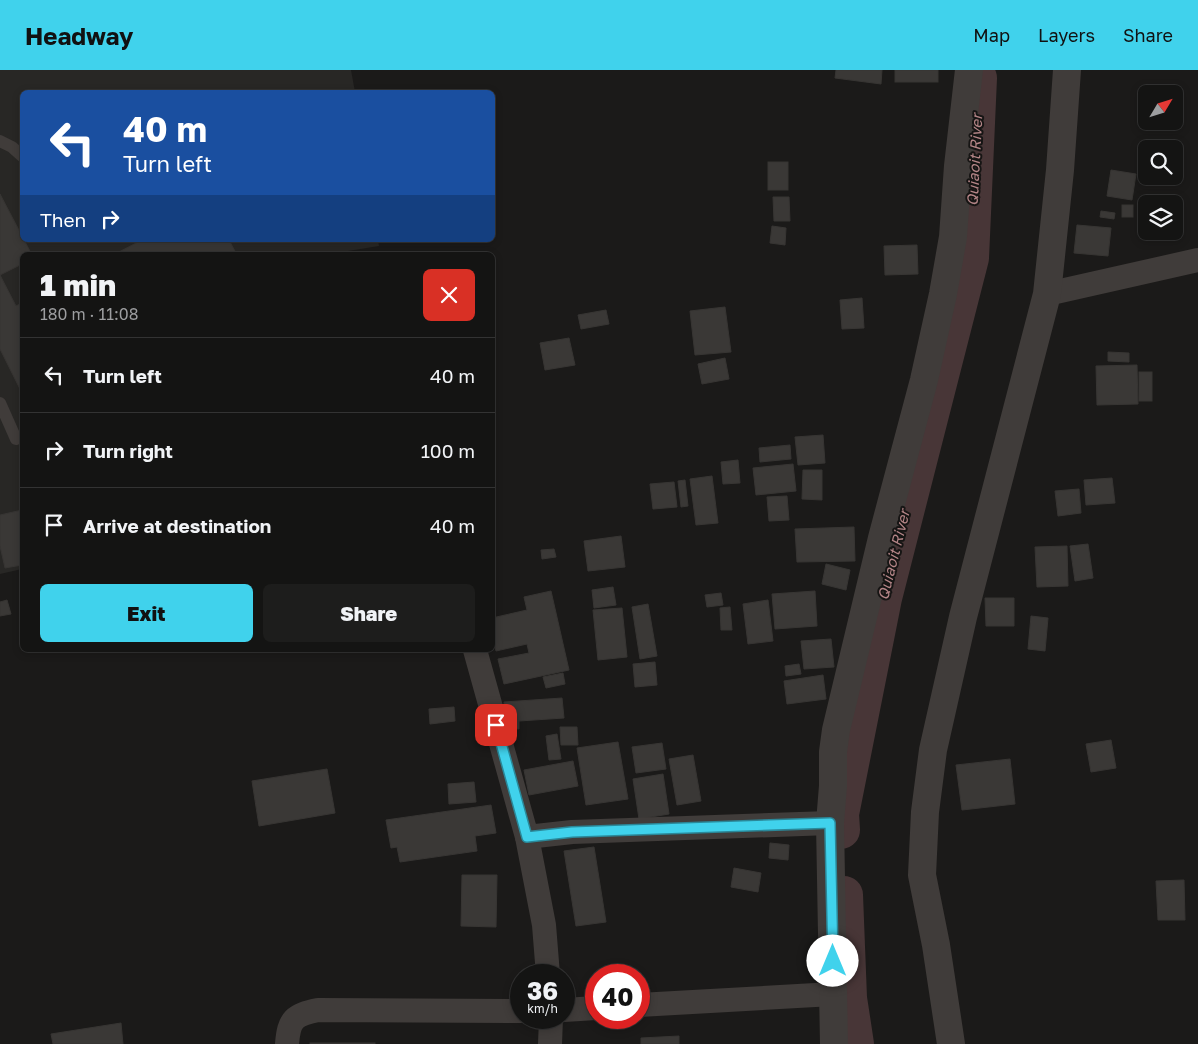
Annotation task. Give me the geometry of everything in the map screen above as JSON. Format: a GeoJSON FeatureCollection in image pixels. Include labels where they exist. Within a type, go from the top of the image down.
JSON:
{"type":"FeatureCollection","features":[{"type":"Feature","properties":{"kind":"street"},"geometry":{"type":"LineString","coordinates":[[834,1044],[830,823],[833,752],[836,730],[882,538],[924,380],[943,294],[953,237],[958,166],[969,70]]}},
{"type":"Feature","properties":{"kind":"street"},"geometry":{"type":"LineString","coordinates":[[951,1044],[936,945],[922,875],[926,812],[933,750],[963,617],[1047,294],[1060,170],[1067,70]]}},
{"type":"Feature","properties":{"kind":"street"},"geometry":{"type":"LineString","coordinates":[[1047,294],[1198,260]]}},
{"type":"Feature","properties":{"kind":"street"},"geometry":{"type":"LineString","coordinates":[[476,652],[527,837],[544,925],[547,964]]}},
{"type":"Feature","properties":{"kind":"street"},"geometry":{"type":"LineString","coordinates":[[527,837],[572,832],[830,823]]}},
{"type":"Feature","properties":{"kind":"street"},"geometry":{"type":"LineString","coordinates":[[650,1005],[833,994]]}},
{"type":"Feature","properties":{"kind":"street"},"geometry":{"type":"LineString","coordinates":[[287,1044],[288,1028],[294,1020],[301,1013],[318,1010],[510,1011]]}},
{"type":"Feature","properties":{"kind":"street"},"geometry":{"type":"LineString","coordinates":[[550,1044],[551,1029]]}},
{"type":"Feature","properties":{"kind":"lane"},"geometry":{"type":"LineString","coordinates":[[0,141],[12,147],[20,154]]}},
{"type":"Feature","properties":{"kind":"lane"},"geometry":{"type":"LineString","coordinates":[[0,403],[16,439]]}},
{"type":"Feature","properties":{"kind":"shaded area"},"geometry":{"type":"Polygon","coordinates":[[[0,70],[351,70],[355,90],[20,90],[20,242],[378,242],[379,246],[348,252],[20,252],[20,569],[0,574],[0,70]]]}},
{"type":"Feature","properties":{"kind":"building"},"geometry":{"type":"Polygon","coordinates":[[[836,70],[882,70],[881,84],[835,78],[836,70]]]}},
{"type":"Feature","properties":{"kind":"building"},"geometry":{"type":"Polygon","coordinates":[[[895,70],[938,70],[938,82],[895,82],[895,70]]]}},
{"type":"Feature","properties":{"kind":"building"},"geometry":{"type":"Polygon","coordinates":[[[768,162],[788,162],[788,190],[768,190],[768,162]]]}},
{"type":"Feature","properties":{"kind":"building"},"geometry":{"type":"Polygon","coordinates":[[[1111,170],[1136,174],[1132,200],[1107,196],[1111,170]]]}},
{"type":"Feature","properties":{"kind":"building"},"geometry":{"type":"Polygon","coordinates":[[[0,194],[20,232],[20,242],[25,242],[30,252],[20,252],[20,265],[0,275],[0,194]]]}},
{"type":"Feature","properties":{"kind":"building"},"geometry":{"type":"Polygon","coordinates":[[[773,197],[789,197],[790,221],[774,221],[773,197]]]}},
{"type":"Feature","properties":{"kind":"building"},"geometry":{"type":"Polygon","coordinates":[[[1122,205],[1133,205],[1133,217],[1122,217],[1122,205]]]}},
{"type":"Feature","properties":{"kind":"building"},"geometry":{"type":"Polygon","coordinates":[[[1101,211],[1115,213],[1114,219],[1100,217],[1101,211]]]}},
{"type":"Feature","properties":{"kind":"building"},"geometry":{"type":"Polygon","coordinates":[[[1077,225],[1111,228],[1108,256],[1074,253],[1077,225]]]}},
{"type":"Feature","properties":{"kind":"building"},"geometry":{"type":"Polygon","coordinates":[[[772,226],[786,228],[785,245],[770,243],[772,226]]]}},
{"type":"Feature","properties":{"kind":"building"},"geometry":{"type":"Polygon","coordinates":[[[138,242],[230,242],[235,252],[119,252],[138,242]]]}},
{"type":"Feature","properties":{"kind":"building"},"geometry":{"type":"Polygon","coordinates":[[[917,245],[918,274],[885,275],[884,246],[917,245]]]}},
{"type":"Feature","properties":{"kind":"building"},"geometry":{"type":"Polygon","coordinates":[[[0,275],[16,306],[20,304],[20,389],[0,349],[0,275]]]}},
{"type":"Feature","properties":{"kind":"building"},"geometry":{"type":"Polygon","coordinates":[[[862,298],[864,328],[842,329],[840,300],[862,298]]]}},
{"type":"Feature","properties":{"kind":"building"},"geometry":{"type":"Polygon","coordinates":[[[725,307],[731,352],[695,355],[690,311],[725,307]]]}},
{"type":"Feature","properties":{"kind":"building"},"geometry":{"type":"Polygon","coordinates":[[[606,310],[609,324],[581,329],[578,315],[606,310]]]}},
{"type":"Feature","properties":{"kind":"building"},"geometry":{"type":"Polygon","coordinates":[[[569,338],[575,365],[545,370],[540,343],[569,338]]]}},
{"type":"Feature","properties":{"kind":"building"},"geometry":{"type":"Polygon","coordinates":[[[1108,352],[1129,353],[1129,362],[1108,361],[1108,352]]]}},
{"type":"Feature","properties":{"kind":"building"},"geometry":{"type":"Polygon","coordinates":[[[725,358],[729,379],[702,384],[698,364],[725,358]]]}},
{"type":"Feature","properties":{"kind":"building"},"geometry":{"type":"Polygon","coordinates":[[[1137,365],[1138,404],[1097,405],[1096,366],[1137,365]]]}},
{"type":"Feature","properties":{"kind":"building"},"geometry":{"type":"Polygon","coordinates":[[[1139,372],[1152,372],[1152,401],[1139,401],[1139,372]]]}},
{"type":"Feature","properties":{"kind":"building"},"geometry":{"type":"Polygon","coordinates":[[[823,435],[825,463],[798,465],[795,437],[823,435]]]}},
{"type":"Feature","properties":{"kind":"building"},"geometry":{"type":"Polygon","coordinates":[[[790,445],[791,459],[760,462],[759,448],[790,445]]]}},
{"type":"Feature","properties":{"kind":"building"},"geometry":{"type":"Polygon","coordinates":[[[738,460],[740,483],[723,484],[721,462],[738,460]]]}},
{"type":"Feature","properties":{"kind":"building"},"geometry":{"type":"Polygon","coordinates":[[[793,464],[796,491],[756,495],[753,468],[793,464]]]}},
{"type":"Feature","properties":{"kind":"building"},"geometry":{"type":"Polygon","coordinates":[[[803,470],[822,470],[822,500],[802,499],[803,470]]]}},
{"type":"Feature","properties":{"kind":"building"},"geometry":{"type":"Polygon","coordinates":[[[712,476],[718,523],[696,525],[690,479],[712,476]]]}},
{"type":"Feature","properties":{"kind":"building"},"geometry":{"type":"Polygon","coordinates":[[[1112,478],[1115,503],[1086,505],[1084,480],[1112,478]]]}},
{"type":"Feature","properties":{"kind":"building"},"geometry":{"type":"Polygon","coordinates":[[[685,480],[688,506],[681,507],[678,481],[685,480]]]}},
{"type":"Feature","properties":{"kind":"building"},"geometry":{"type":"Polygon","coordinates":[[[674,482],[677,507],[653,509],[650,484],[674,482]]]}},
{"type":"Feature","properties":{"kind":"building"},"geometry":{"type":"Polygon","coordinates":[[[1079,489],[1081,513],[1058,516],[1055,491],[1079,489]]]}},
{"type":"Feature","properties":{"kind":"building"},"geometry":{"type":"Polygon","coordinates":[[[787,496],[789,520],[769,521],[767,497],[787,496]]]}},
{"type":"Feature","properties":{"kind":"building"},"geometry":{"type":"Polygon","coordinates":[[[20,510],[20,565],[5,568],[0,546],[0,515],[20,510]]]}},
{"type":"Feature","properties":{"kind":"building"},"geometry":{"type":"Polygon","coordinates":[[[854,527],[855,561],[797,562],[795,529],[854,527]]]}},
{"type":"Feature","properties":{"kind":"building"},"geometry":{"type":"Polygon","coordinates":[[[621,536],[625,567],[588,571],[584,541],[621,536]]]}},
{"type":"Feature","properties":{"kind":"building"},"geometry":{"type":"Polygon","coordinates":[[[1088,544],[1093,578],[1075,581],[1070,546],[1088,544]]]}},
{"type":"Feature","properties":{"kind":"building"},"geometry":{"type":"Polygon","coordinates":[[[1067,546],[1068,586],[1037,587],[1035,547],[1067,546]]]}},
{"type":"Feature","properties":{"kind":"building"},"geometry":{"type":"Polygon","coordinates":[[[554,549],[556,557],[542,559],[541,550],[554,549]]]}},
{"type":"Feature","properties":{"kind":"building"},"geometry":{"type":"Polygon","coordinates":[[[826,564],[850,570],[846,590],[822,584],[826,564]]]}},
{"type":"Feature","properties":{"kind":"building"},"geometry":{"type":"Polygon","coordinates":[[[613,587],[616,605],[594,608],[592,590],[613,587]]]}},
{"type":"Feature","properties":{"kind":"building"},"geometry":{"type":"Polygon","coordinates":[[[551,591],[569,670],[504,684],[498,659],[529,653],[527,644],[496,651],[495,617],[527,610],[524,597],[551,591]]]}},
{"type":"Feature","properties":{"kind":"building"},"geometry":{"type":"Polygon","coordinates":[[[815,591],[817,626],[775,629],[772,594],[815,591]]]}},
{"type":"Feature","properties":{"kind":"building"},"geometry":{"type":"Polygon","coordinates":[[[721,593],[723,605],[707,607],[705,595],[721,593]]]}},
{"type":"Feature","properties":{"kind":"building"},"geometry":{"type":"Polygon","coordinates":[[[985,598],[1014,598],[1014,626],[986,626],[985,598]]]}},
{"type":"Feature","properties":{"kind":"building"},"geometry":{"type":"Polygon","coordinates":[[[7,600],[11,614],[0,616],[0,602],[7,600]]]}},
{"type":"Feature","properties":{"kind":"building"},"geometry":{"type":"Polygon","coordinates":[[[768,600],[773,641],[748,644],[743,604],[768,600]]]}},
{"type":"Feature","properties":{"kind":"building"},"geometry":{"type":"Polygon","coordinates":[[[648,604],[657,656],[640,659],[632,607],[648,604]]]}},
{"type":"Feature","properties":{"kind":"building"},"geometry":{"type":"Polygon","coordinates":[[[730,607],[732,630],[721,630],[720,608],[730,607]]]}},
{"type":"Feature","properties":{"kind":"building"},"geometry":{"type":"Polygon","coordinates":[[[622,608],[627,657],[598,660],[593,610],[622,608]]]}},
{"type":"Feature","properties":{"kind":"building"},"geometry":{"type":"Polygon","coordinates":[[[1031,616],[1048,618],[1045,651],[1028,649],[1031,616]]]}},
{"type":"Feature","properties":{"kind":"building"},"geometry":{"type":"Polygon","coordinates":[[[831,639],[834,667],[804,669],[801,641],[831,639]]]}},
{"type":"Feature","properties":{"kind":"building"},"geometry":{"type":"Polygon","coordinates":[[[655,662],[657,685],[635,687],[633,664],[655,662]]]}},
{"type":"Feature","properties":{"kind":"building"},"geometry":{"type":"Polygon","coordinates":[[[799,664],[801,674],[786,676],[785,666],[799,664]]]}},
{"type":"Feature","properties":{"kind":"building"},"geometry":{"type":"Polygon","coordinates":[[[563,673],[565,684],[546,688],[543,677],[563,673]]]}},
{"type":"Feature","properties":{"kind":"building"},"geometry":{"type":"Polygon","coordinates":[[[823,675],[826,699],[787,704],[784,681],[823,675]]]}},
{"type":"Feature","properties":{"kind":"building"},"geometry":{"type":"Polygon","coordinates":[[[562,698],[564,718],[519,721],[519,729],[504,728],[504,702],[562,698]]]}},
{"type":"Feature","properties":{"kind":"building"},"geometry":{"type":"Polygon","coordinates":[[[454,707],[455,721],[430,724],[429,709],[454,707]]]}},
{"type":"Feature","properties":{"kind":"building"},"geometry":{"type":"Polygon","coordinates":[[[560,727],[577,727],[578,745],[561,745],[560,727]]]}},
{"type":"Feature","properties":{"kind":"building"},"geometry":{"type":"Polygon","coordinates":[[[557,734],[561,759],[549,760],[546,736],[557,734]]]}},
{"type":"Feature","properties":{"kind":"building"},"geometry":{"type":"Polygon","coordinates":[[[1111,740],[1116,768],[1091,772],[1086,744],[1111,740]]]}},
{"type":"Feature","properties":{"kind":"building"},"geometry":{"type":"Polygon","coordinates":[[[618,742],[628,799],[586,805],[577,748],[618,742]]]}},
{"type":"Feature","properties":{"kind":"building"},"geometry":{"type":"Polygon","coordinates":[[[662,743],[666,769],[636,773],[632,747],[662,743]]]}},
{"type":"Feature","properties":{"kind":"building"},"geometry":{"type":"Polygon","coordinates":[[[693,755],[701,801],[677,805],[669,759],[693,755]]]}},
{"type":"Feature","properties":{"kind":"building"},"geometry":{"type":"Polygon","coordinates":[[[1010,759],[1015,804],[962,810],[956,765],[1010,759]]]}},
{"type":"Feature","properties":{"kind":"building"},"geometry":{"type":"Polygon","coordinates":[[[573,761],[578,786],[529,795],[524,770],[573,761]]]}},
{"type":"Feature","properties":{"kind":"building"},"geometry":{"type":"Polygon","coordinates":[[[327,769],[335,813],[259,826],[252,781],[327,769]]]}},
{"type":"Feature","properties":{"kind":"building"},"geometry":{"type":"Polygon","coordinates":[[[663,774],[669,814],[639,819],[633,779],[663,774]]]}},
{"type":"Feature","properties":{"kind":"building"},"geometry":{"type":"Polygon","coordinates":[[[474,782],[476,802],[449,804],[448,784],[474,782]]]}},
{"type":"Feature","properties":{"kind":"building"},"geometry":{"type":"Polygon","coordinates":[[[491,805],[496,833],[475,836],[477,851],[400,862],[397,847],[391,848],[386,820],[491,805]]]}},
{"type":"Feature","properties":{"kind":"building"},"geometry":{"type":"Polygon","coordinates":[[[770,843],[789,845],[788,860],[769,858],[770,843]]]}},
{"type":"Feature","properties":{"kind":"building"},"geometry":{"type":"Polygon","coordinates":[[[594,847],[606,922],[576,926],[564,851],[594,847]]]}},
{"type":"Feature","properties":{"kind":"building"},"geometry":{"type":"Polygon","coordinates":[[[734,868],[761,873],[758,892],[731,887],[734,868]]]}},
{"type":"Feature","properties":{"kind":"building"},"geometry":{"type":"Polygon","coordinates":[[[462,875],[497,875],[496,927],[461,926],[462,875]]]}},
{"type":"Feature","properties":{"kind":"building"},"geometry":{"type":"Polygon","coordinates":[[[1184,880],[1185,920],[1158,920],[1156,881],[1184,880]]]}},
{"type":"Feature","properties":{"kind":"building"},"geometry":{"type":"Polygon","coordinates":[[[121,1023],[123,1044],[53,1044],[51,1034],[121,1023]]]}},
{"type":"Feature","properties":{"kind":"building"},"geometry":{"type":"Polygon","coordinates":[[[679,1036],[679,1044],[641,1044],[641,1038],[679,1036]]]}},
{"type":"Feature","properties":{"kind":"building"},"geometry":{"type":"Polygon","coordinates":[[[375,1043],[375,1044],[310,1044],[375,1043]]]}},
{"type":"Feature","properties":{"kind":"waterway","name":"Quiaoit River"},"geometry":{"type":"LineString","coordinates":[[841,830],[840,814],[883,598],[970,258],[978,78]]}},
{"type":"Feature","properties":{"kind":"waterway","name":"Quiaoit River"},"geometry":{"type":"LineString","coordinates":[[844,895],[848,998],[855,1044]]}},
{"type":"Feature","properties":{"kind":"route"},"geometry":{"type":"LineString","coordinates":[[496,725],[527,837],[572,832],[830,823],[833,961]]}}]}
